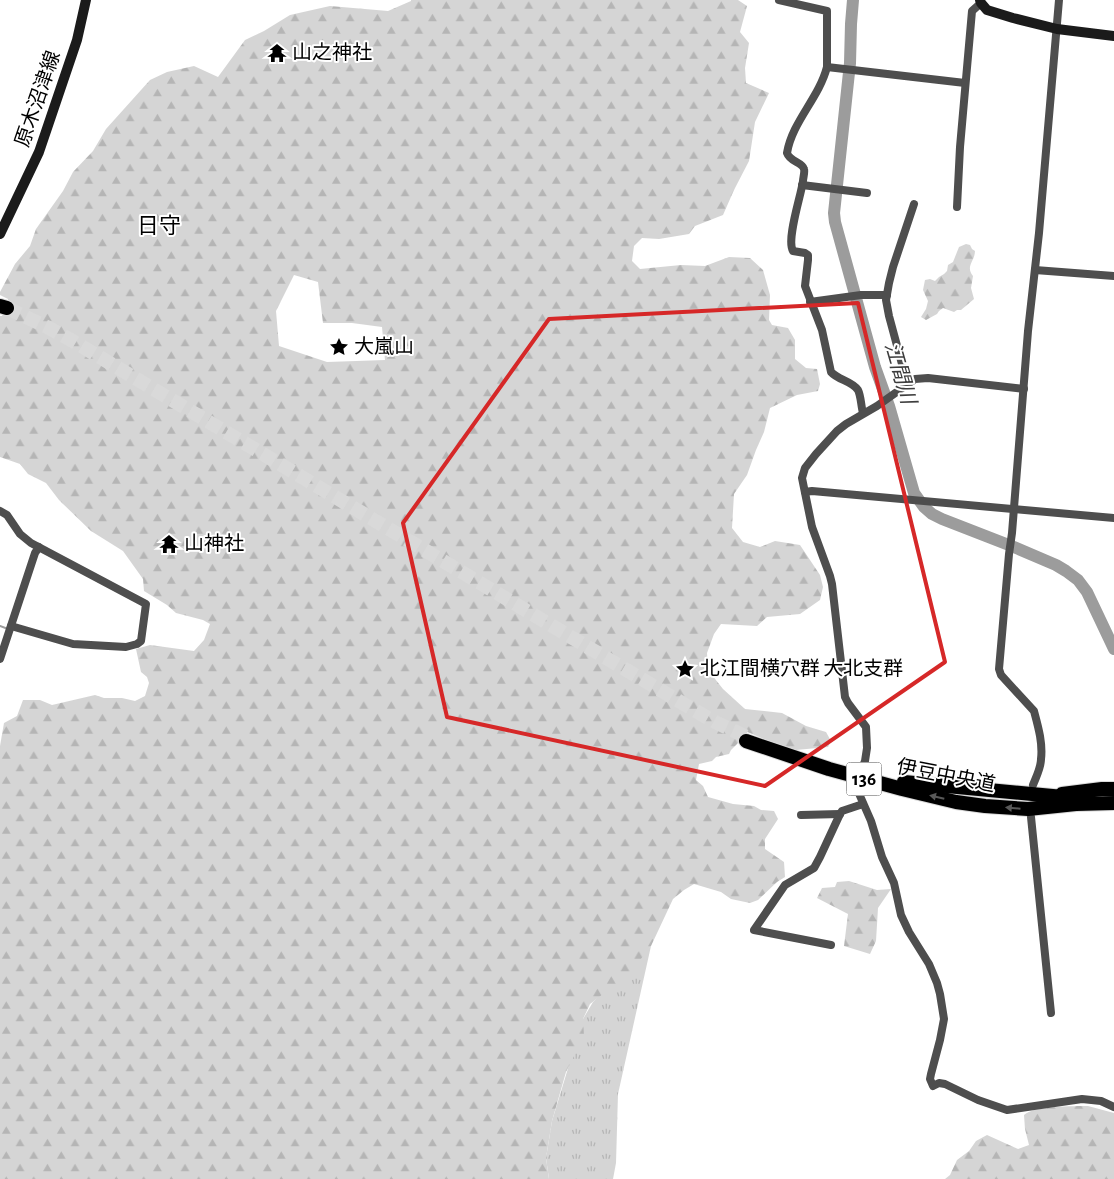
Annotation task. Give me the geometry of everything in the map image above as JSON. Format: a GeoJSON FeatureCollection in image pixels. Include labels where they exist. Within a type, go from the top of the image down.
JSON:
{"type":"FeatureCollection","features":[{"type":"Feature","properties":{"kind":"highway","name":"伊豆中央道"},"geometry":{"type":"LineString","coordinates":[[746,739],[829,769],[956,802],[1020,809],[1065,798],[1114,799]]}},
{"type":"Feature","properties":{"kind":"highway"},"geometry":{"type":"LineString","coordinates":[[1047,801],[1102,788],[1114,789]]}},
{"type":"Feature","properties":{"kind":"highway","name":"伊豆中央道"},"geometry":{"type":"LineString","coordinates":[[1047,801],[1076,804],[1114,803]]}},
{"type":"Feature","properties":{"kind":"highway","name":"136"},"geometry":{"type":"LineString","coordinates":[[1047,801],[1114,810]]}},
{"type":"Feature","properties":{"kind":"main road","name":"原木沼津線"},"geometry":{"type":"LineString","coordinates":[[0,234],[39,152],[77,40],[86,0]]}},
{"type":"Feature","properties":{"kind":"main road"},"geometry":{"type":"LineString","coordinates":[[981,2],[987,10],[997,14],[1056,29],[1114,36]]}},
{"type":"Feature","properties":{"kind":"street"},"geometry":{"type":"LineString","coordinates":[[779,0],[827,11],[826,68],[821,85],[795,131],[788,149],[787,156],[804,168],[790,246],[793,251],[808,255],[804,283],[822,330],[831,372],[858,390],[863,414]]}},
{"type":"Feature","properties":{"kind":"street"},"geometry":{"type":"LineString","coordinates":[[1033,785],[1041,760],[1041,746],[1034,712],[1001,676],[999,668],[1059,0]]}},
{"type":"Feature","properties":{"kind":"street"},"geometry":{"type":"LineString","coordinates":[[958,207],[965,83],[972,11],[981,2]]}},
{"type":"Feature","properties":{"kind":"street"},"geometry":{"type":"LineString","coordinates":[[826,68],[965,83]]}},
{"type":"Feature","properties":{"kind":"street"},"geometry":{"type":"LineString","coordinates":[[802,185],[868,192]]}},
{"type":"Feature","properties":{"kind":"street"},"geometry":{"type":"LineString","coordinates":[[908,384],[886,300],[893,266],[914,204]]}},
{"type":"Feature","properties":{"kind":"street"},"geometry":{"type":"LineString","coordinates":[[1035,270],[1114,276]]}},
{"type":"Feature","properties":{"kind":"street"},"geometry":{"type":"LineString","coordinates":[[810,302],[855,296],[887,295]]}},
{"type":"Feature","properties":{"kind":"street"},"geometry":{"type":"LineString","coordinates":[[861,771],[867,748],[866,727],[845,698],[832,584],[828,568],[812,527],[802,478],[805,468],[838,431],[915,379],[1024,388]]}},
{"type":"Feature","properties":{"kind":"street"},"geometry":{"type":"LineString","coordinates":[[805,492],[812,491],[1114,518]]}},
{"type":"Feature","properties":{"kind":"street"},"geometry":{"type":"LineString","coordinates":[[0,510],[10,519],[20,534],[31,543],[146,604],[141,641],[126,647],[73,644],[11,626]]}},
{"type":"Feature","properties":{"kind":"street"},"geometry":{"type":"LineString","coordinates":[[0,659],[39,547]]}},
{"type":"Feature","properties":{"kind":"street"},"geometry":{"type":"LineString","coordinates":[[858,782],[857,789],[882,857],[894,883],[901,915],[929,964],[940,994],[944,1019],[930,1079],[933,1086],[945,1084],[978,1100],[1007,1110],[1082,1099],[1101,1101],[1114,1107]]}},
{"type":"Feature","properties":{"kind":"street"},"geometry":{"type":"LineString","coordinates":[[831,945],[754,930],[785,885],[814,868],[842,811],[863,804]]}},
{"type":"Feature","properties":{"kind":"street"},"geometry":{"type":"LineString","coordinates":[[801,815],[840,814]]}},
{"type":"Feature","properties":{"kind":"street"},"geometry":{"type":"LineString","coordinates":[[1031,817],[1051,1013]]}},
{"type":"Feature","properties":{"kind":"highlighted area"},"geometry":{"type":"Polygon","coordinates":[[[858,303],[945,662],[765,786],[447,717],[403,523],[549,319],[858,303]]]}},
{"type":"Feature","properties":{"kind":"green space"},"geometry":{"type":"Polygon","coordinates":[[[738,0],[747,6],[740,32],[749,43],[745,68],[746,83],[769,93],[755,122],[749,161],[723,215],[695,226],[689,234],[659,239],[642,238],[634,246],[632,261],[640,269],[681,265],[705,266],[729,257],[750,258],[763,270],[770,295],[769,320],[772,325],[788,328],[795,340],[795,359],[806,368],[817,369],[820,384],[818,391],[797,395],[770,408],[764,432],[747,475],[734,494],[732,528],[743,542],[760,547],[775,541],[800,545],[820,575],[823,587],[820,600],[800,614],[767,617],[757,626],[721,624],[714,634],[707,653],[708,670],[723,689],[745,709],[782,713],[806,726],[826,732],[831,741],[828,747],[796,750],[778,745],[745,731],[741,734],[738,743],[729,754],[699,764],[696,780],[703,786],[708,797],[733,804],[754,806],[761,810],[774,811],[778,819],[765,839],[765,849],[784,862],[785,877],[758,900],[750,903],[731,899],[721,892],[694,884],[684,890],[673,899],[651,946],[629,974],[590,1004],[583,1019],[584,1036],[566,1072],[552,1121],[546,1158],[549,1179],[0,1179],[0,746],[4,723],[17,716],[23,700],[40,700],[52,705],[95,695],[104,698],[122,698],[135,701],[145,696],[149,683],[147,677],[141,672],[136,649],[150,645],[194,651],[204,640],[210,624],[203,620],[176,613],[144,591],[143,579],[123,551],[91,531],[59,500],[46,483],[28,474],[20,464],[0,457],[0,316],[2,316],[8,299],[0,295],[0,292],[15,264],[30,246],[36,229],[63,191],[73,172],[93,151],[106,129],[150,80],[167,72],[194,66],[218,77],[245,40],[290,15],[330,6],[388,11],[411,1],[738,0]],[[294,275],[276,311],[279,346],[327,362],[385,360],[382,327],[352,323],[323,323],[318,282],[294,275]]]}},
{"type":"Feature","properties":{"kind":"green space"},"geometry":{"type":"Polygon","coordinates":[[[966,244],[970,245],[975,251],[970,266],[973,276],[971,288],[974,299],[961,310],[954,312],[943,308],[926,320],[921,317],[928,301],[923,290],[925,280],[935,281],[944,274],[947,271],[948,265],[953,262],[959,247],[966,244]]]}},
{"type":"Feature","properties":{"kind":"green space"},"geometry":{"type":"Polygon","coordinates":[[[849,881],[877,890],[891,889],[878,908],[876,941],[870,954],[844,946],[848,914],[817,898],[822,888],[835,887],[837,882],[849,881]]]}},
{"type":"Feature","properties":{"kind":"green space"},"geometry":{"type":"Polygon","coordinates":[[[651,946],[618,1094],[616,1163],[613,1179],[549,1179],[546,1158],[552,1121],[583,1019],[593,1002],[651,946]]]}},
{"type":"Feature","properties":{"kind":"green space"},"geometry":{"type":"Polygon","coordinates":[[[1088,1106],[1114,1113],[1114,1179],[945,1179],[950,1175],[957,1160],[969,1151],[976,1141],[987,1135],[1018,1149],[1029,1145],[1024,1115],[1029,1112],[1054,1107],[1088,1106]]]}},
{"type":"Feature","properties":{"kind":"waterway","name":"江間川"},"geometry":{"type":"LineString","coordinates":[[853,0],[850,63],[834,213],[835,222],[875,367],[889,406],[914,493],[924,507],[932,514],[1056,565],[1078,580],[1087,592],[1114,649]]}},
{"type":"Feature","properties":{"kind":"waterway"},"geometry":{"type":"LineString","coordinates":[[0,626],[8,629]]}},
{"type":"Feature","properties":{"kind":"tunnel"},"geometry":{"type":"LineString","coordinates":[[7,308],[71,340],[682,703],[715,722],[747,737]]}},
{"type":"Feature","properties":{"kind":"place","name":"山之神社"},"geometry":{"type":"Point","coordinates":[277,53]}},
{"type":"Feature","properties":{"kind":"place","name":"大嵐山"},"geometry":{"type":"Point","coordinates":[339,347]}},
{"type":"Feature","properties":{"kind":"place","name":"山神社"},"geometry":{"type":"Point","coordinates":[169,544]}},
{"type":"Feature","properties":{"kind":"place","name":"北江間横穴群 大北支群"},"geometry":{"type":"Point","coordinates":[685,669]}},
{"type":"Feature","properties":{"kind":"district","name":"日守"},"geometry":{"type":"Point","coordinates":[159,226]}}]}
